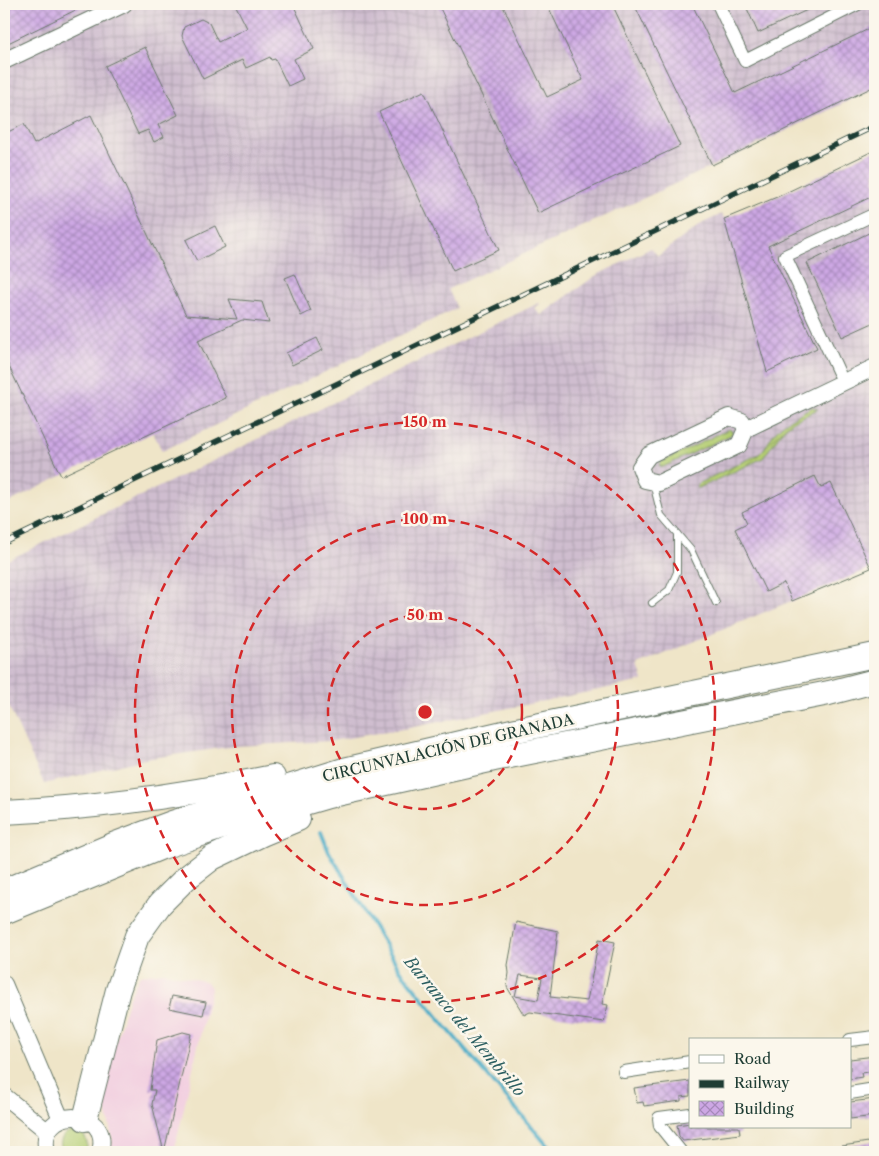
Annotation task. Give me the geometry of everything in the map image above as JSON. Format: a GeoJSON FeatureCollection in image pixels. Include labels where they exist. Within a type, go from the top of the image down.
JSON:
{"type":"FeatureCollection","features":[{"type":"Feature","properties":{"kind":"highway","name":"CIRCUNVALACIÓN DE GRANADA"},"geometry":{"type":"LineString","coordinates":[[4,891],[113,845],[172,823],[344,770],[512,731],[875,655]]}},
{"type":"Feature","properties":{"kind":"highway","name":"CIRCUNVALACIÓN DE GRANADA"},"geometry":{"type":"LineString","coordinates":[[4,912],[162,847],[216,828],[328,796],[494,759],[829,693],[875,681]]}},
{"type":"Feature","properties":{"kind":"highway"},"geometry":{"type":"LineString","coordinates":[[85,1118],[118,990],[136,936],[160,904],[185,879],[212,858],[304,816],[379,795],[464,775],[494,759]]}},
{"type":"Feature","properties":{"kind":"highway"},"geometry":{"type":"LineString","coordinates":[[4,812],[60,809],[156,797],[217,788],[315,769],[344,770]]}},
{"type":"Feature","properties":{"kind":"street"},"geometry":{"type":"LineString","coordinates":[[4,61],[124,4]]}},
{"type":"Feature","properties":{"kind":"street"},"geometry":{"type":"LineString","coordinates":[[718,4],[745,60],[858,4]]}},
{"type":"Feature","properties":{"kind":"street"},"geometry":{"type":"LineString","coordinates":[[839,373],[785,256],[875,214]]}},
{"type":"Feature","properties":{"kind":"street"},"geometry":{"type":"LineString","coordinates":[[744,425],[729,417],[649,455],[640,467],[645,480],[659,483],[739,445],[744,425],[839,373],[875,356]]}},
{"type":"Feature","properties":{"kind":"street"},"geometry":{"type":"LineString","coordinates":[[744,425],[875,368]]}},
{"type":"Feature","properties":{"kind":"street"},"geometry":{"type":"LineString","coordinates":[[4,984],[61,1119]]}},
{"type":"Feature","properties":{"kind":"street"},"geometry":{"type":"LineString","coordinates":[[852,1040],[875,1037]]}},
{"type":"Feature","properties":{"kind":"street"},"geometry":{"type":"LineString","coordinates":[[624,1072],[689,1062]]}},
{"type":"Feature","properties":{"kind":"street"},"geometry":{"type":"LineString","coordinates":[[852,1092],[875,1089]]}},
{"type":"Feature","properties":{"kind":"street"},"geometry":{"type":"LineString","coordinates":[[4,1096],[48,1132]]}},
{"type":"Feature","properties":{"kind":"street"},"geometry":{"type":"LineString","coordinates":[[681,1152],[660,1126],[659,1118],[689,1114]]}},
{"type":"Feature","properties":{"kind":"street"},"geometry":{"type":"LineString","coordinates":[[46,1152],[48,1132],[54,1124],[68,1116],[85,1118],[94,1125],[101,1140],[100,1152]]}},
{"type":"Feature","properties":{"kind":"lane"},"geometry":{"type":"LineString","coordinates":[[653,481],[661,515],[691,550],[716,603]]}},
{"type":"Feature","properties":{"kind":"lane"},"geometry":{"type":"LineString","coordinates":[[652,603],[669,590],[677,572],[677,534]]}},
{"type":"Feature","properties":{"kind":"shaded area"},"geometry":{"type":"Polygon","coordinates":[[[4,4],[875,4],[875,88],[711,167],[448,289],[457,308],[162,451],[152,430],[4,505],[4,4]]]}},
{"type":"Feature","properties":{"kind":"shaded area"},"geometry":{"type":"Polygon","coordinates":[[[875,150],[875,566],[638,665],[643,681],[409,728],[330,741],[236,746],[145,759],[44,784],[4,696],[4,562],[539,303],[535,308],[541,315],[595,276],[651,248],[658,256],[701,224],[722,214],[725,220],[875,150]]]}},
{"type":"Feature","properties":{"kind":"shaded area"},"geometry":{"type":"Polygon","coordinates":[[[164,972],[207,982],[211,988],[174,1152],[111,1152],[112,1138],[105,1104],[108,1067],[129,997],[140,975],[164,972]]]}},
{"type":"Feature","properties":{"kind":"green space"},"geometry":{"type":"Polygon","coordinates":[[[812,407],[818,409],[794,421],[784,429],[763,458],[697,489],[697,484],[759,454],[781,426],[812,407]]]}},
{"type":"Feature","properties":{"kind":"green space"},"geometry":{"type":"Polygon","coordinates":[[[729,429],[733,432],[731,435],[663,467],[660,466],[661,462],[729,429]]]}},
{"type":"Feature","properties":{"kind":"green space"},"geometry":{"type":"Polygon","coordinates":[[[75,1130],[85,1138],[87,1144],[86,1151],[63,1152],[61,1148],[62,1138],[67,1133],[75,1130]]]}},
{"type":"Feature","properties":{"kind":"building"},"geometry":{"type":"Polygon","coordinates":[[[4,4],[88,4],[4,45],[4,4]]]}},
{"type":"Feature","properties":{"kind":"building"},"geometry":{"type":"Polygon","coordinates":[[[235,4],[293,4],[314,49],[294,59],[303,79],[288,86],[275,59],[271,60],[270,57],[246,68],[242,60],[203,79],[182,36],[184,27],[201,19],[209,23],[218,42],[247,28],[235,4]]]}},
{"type":"Feature","properties":{"kind":"building"},"geometry":{"type":"Polygon","coordinates":[[[438,4],[502,4],[547,97],[583,80],[547,4],[612,4],[680,146],[538,213],[438,4]]]}},
{"type":"Feature","properties":{"kind":"building"},"geometry":{"type":"Polygon","coordinates":[[[634,4],[692,4],[735,93],[875,26],[875,86],[712,165],[634,4]]]}},
{"type":"Feature","properties":{"kind":"building"},"geometry":{"type":"Polygon","coordinates":[[[745,4],[820,4],[758,33],[745,4]]]}},
{"type":"Feature","properties":{"kind":"building"},"geometry":{"type":"Polygon","coordinates":[[[145,47],[178,115],[158,125],[164,137],[154,142],[148,130],[138,134],[105,66],[145,47]]]}},
{"type":"Feature","properties":{"kind":"building"},"geometry":{"type":"Polygon","coordinates":[[[424,91],[499,250],[453,271],[379,112],[424,91]]]}},
{"type":"Feature","properties":{"kind":"building"},"geometry":{"type":"Polygon","coordinates":[[[91,115],[186,315],[237,319],[229,299],[262,302],[269,323],[242,320],[198,340],[226,398],[61,476],[4,356],[4,134],[24,124],[34,144],[91,115]]]}},
{"type":"Feature","properties":{"kind":"building"},"geometry":{"type":"Polygon","coordinates":[[[875,150],[875,195],[768,246],[817,348],[767,372],[724,219],[777,197],[875,150]]]}},
{"type":"Feature","properties":{"kind":"building"},"geometry":{"type":"Polygon","coordinates":[[[215,226],[225,247],[197,261],[186,240],[215,226]]]}},
{"type":"Feature","properties":{"kind":"building"},"geometry":{"type":"Polygon","coordinates":[[[875,230],[875,322],[842,337],[807,263],[875,230]]]}},
{"type":"Feature","properties":{"kind":"building"},"geometry":{"type":"Polygon","coordinates":[[[295,274],[311,311],[301,316],[285,278],[295,274]]]}},
{"type":"Feature","properties":{"kind":"building"},"geometry":{"type":"Polygon","coordinates":[[[317,338],[323,350],[292,365],[286,353],[317,338]]]}},
{"type":"Feature","properties":{"kind":"building"},"geometry":{"type":"Polygon","coordinates":[[[815,476],[821,488],[831,483],[871,568],[792,601],[784,583],[766,592],[735,529],[747,523],[742,512],[815,476]]]}},
{"type":"Feature","properties":{"kind":"building"},"geometry":{"type":"Polygon","coordinates":[[[516,922],[558,931],[550,997],[587,1001],[599,939],[615,942],[602,1004],[608,1005],[604,1022],[530,1012],[524,1015],[507,987],[508,965],[516,922]],[[520,975],[515,996],[538,1000],[542,978],[520,975]]]}},
{"type":"Feature","properties":{"kind":"building"},"geometry":{"type":"Polygon","coordinates":[[[172,996],[206,1002],[203,1015],[169,1008],[172,996]]]}},
{"type":"Feature","properties":{"kind":"building"},"geometry":{"type":"Polygon","coordinates":[[[183,1032],[191,1034],[164,1152],[152,1104],[155,1090],[150,1090],[157,1040],[183,1032]]]}},
{"type":"Feature","properties":{"kind":"building"},"geometry":{"type":"Polygon","coordinates":[[[875,1056],[875,1071],[861,1073],[862,1077],[852,1079],[852,1059],[875,1056]]]}},
{"type":"Feature","properties":{"kind":"building"},"geometry":{"type":"Polygon","coordinates":[[[689,1081],[689,1096],[681,1097],[681,1101],[644,1106],[643,1102],[637,1103],[634,1088],[689,1081]]]}},
{"type":"Feature","properties":{"kind":"building"},"geometry":{"type":"Polygon","coordinates":[[[875,1099],[875,1116],[852,1119],[852,1102],[875,1099]]]}},
{"type":"Feature","properties":{"kind":"building"},"geometry":{"type":"Polygon","coordinates":[[[689,1123],[689,1128],[739,1128],[740,1134],[683,1141],[679,1136],[677,1125],[689,1123]]]}},
{"type":"Feature","properties":{"kind":"building"},"geometry":{"type":"Polygon","coordinates":[[[875,1141],[875,1152],[843,1152],[842,1146],[875,1141]]]}},
{"type":"Feature","properties":{"kind":"waterway","name":"Barranco del Membrillo"},"geometry":{"type":"LineString","coordinates":[[321,832],[329,852],[400,970],[440,1020],[553,1152]]}},
{"type":"Feature","properties":{"kind":"railway"},"geometry":{"type":"LineString","coordinates":[[4,543],[875,126]]}}]}
